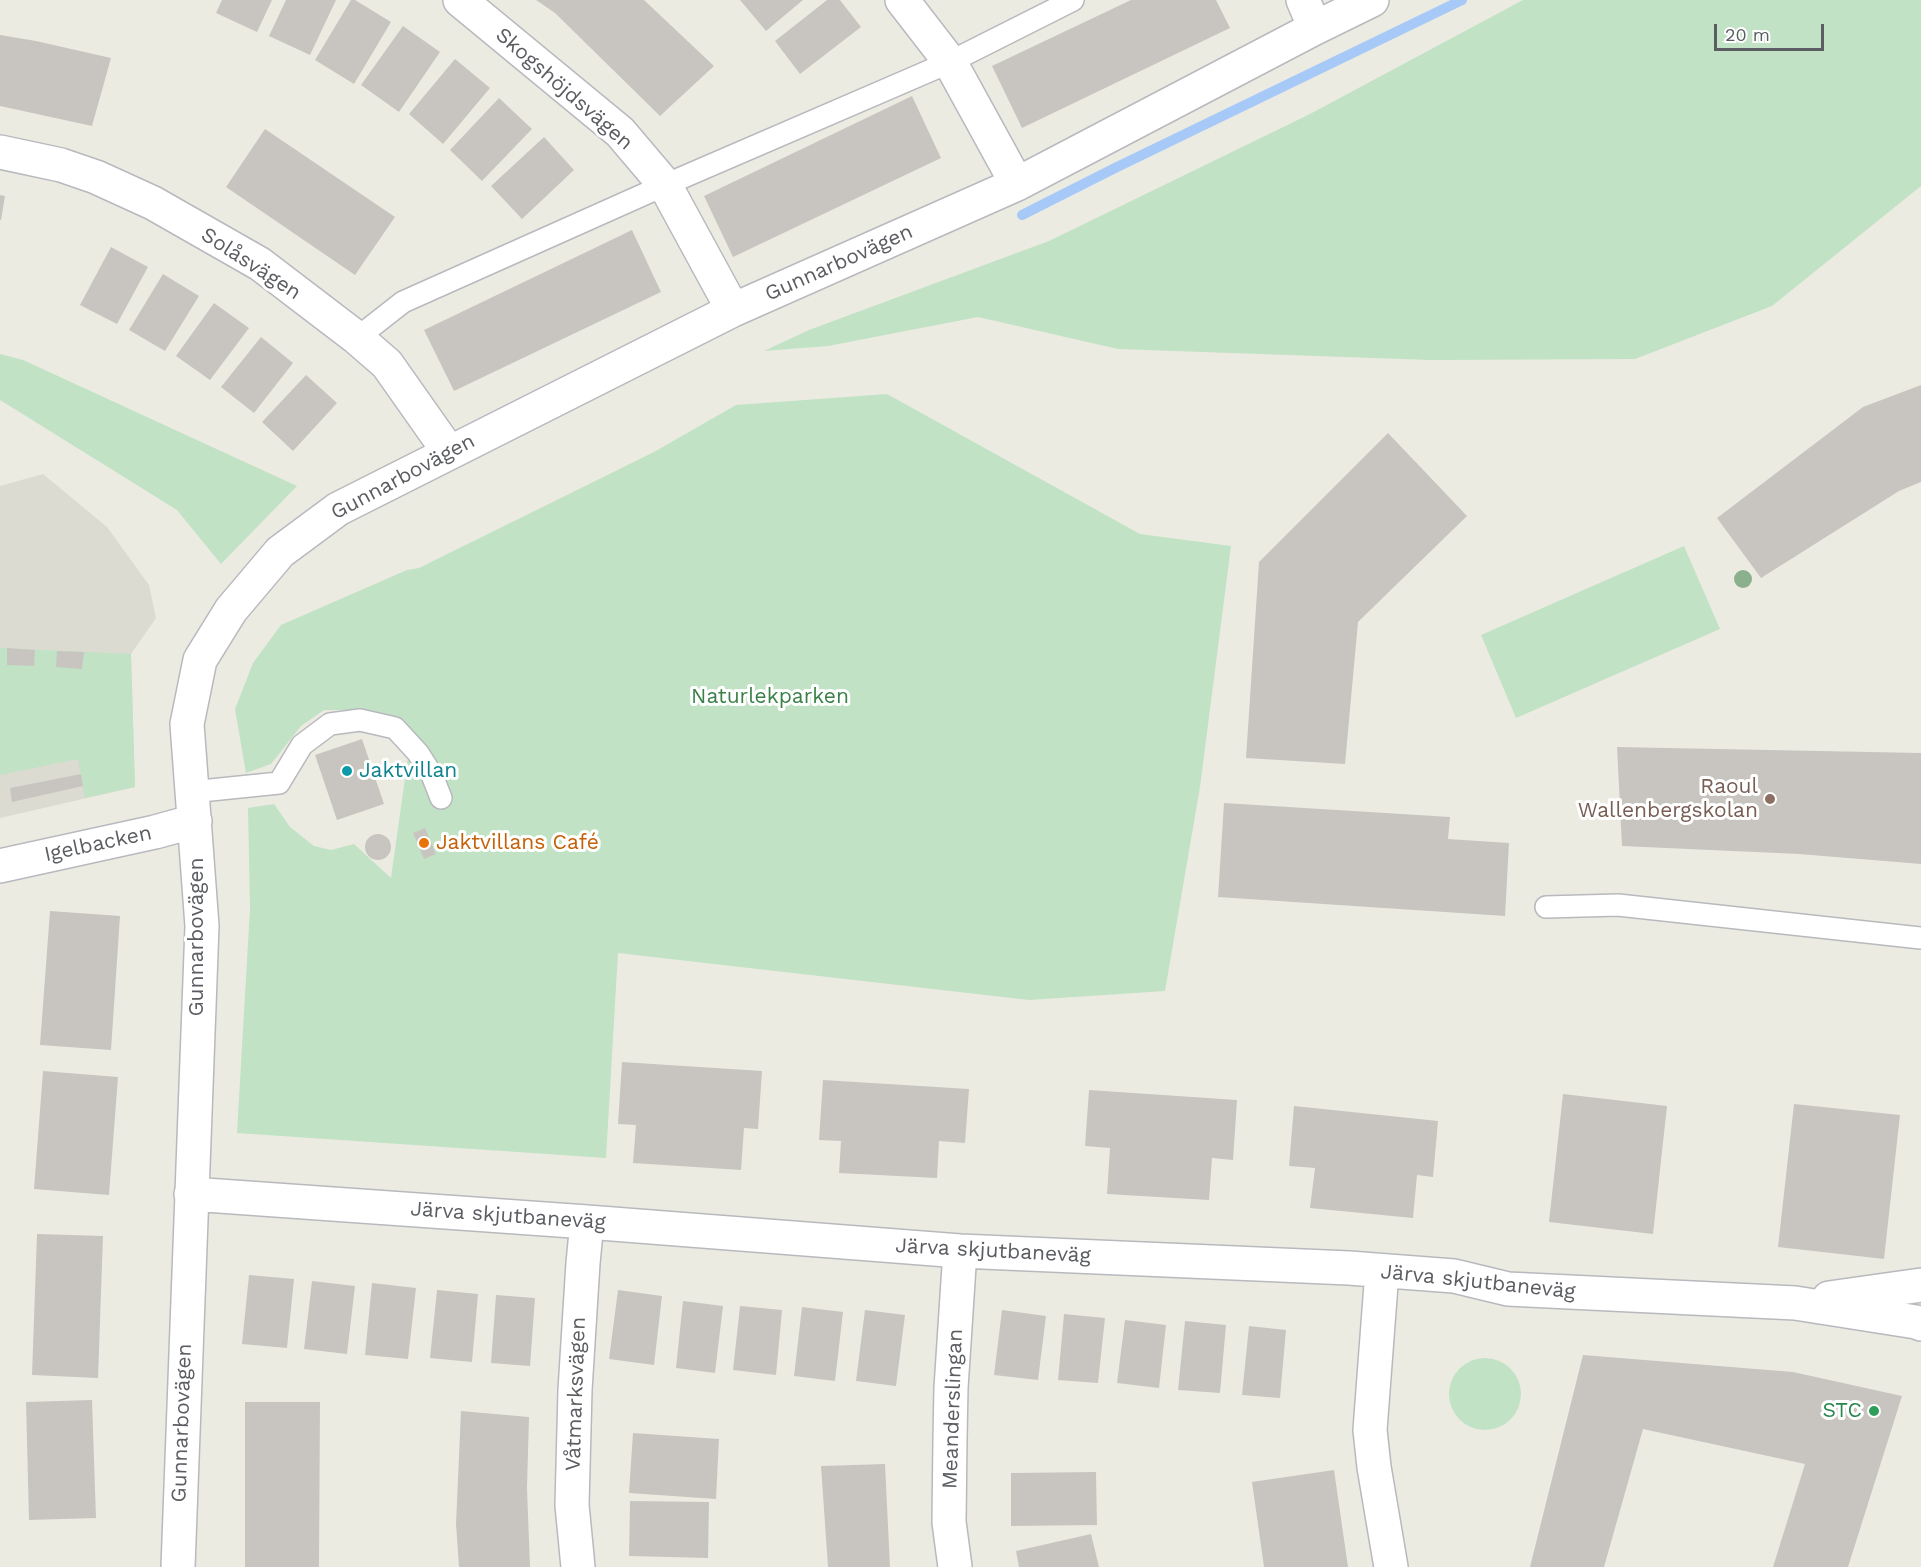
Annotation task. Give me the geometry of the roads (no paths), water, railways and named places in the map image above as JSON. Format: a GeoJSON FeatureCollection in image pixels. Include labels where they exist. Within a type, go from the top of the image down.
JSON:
{"type":"FeatureCollection","features":[{"type":"Feature","properties":{"kind":"street","name":"Skogshöjdsvägen"},"geometry":{"type":"LineString","coordinates":[[460,0],[620,132],[665,185],[732,310]]}},
{"type":"Feature","properties":{"kind":"street"},"geometry":{"type":"LineString","coordinates":[[902,0],[950,62],[1017,184]]}},
{"type":"Feature","properties":{"kind":"street","name":"Gunnarbovägen"},"geometry":{"type":"LineString","coordinates":[[178,1567],[202,926],[187,724],[200,660],[231,610],[280,552],[338,509],[732,310],[1017,184],[1309,14],[1372,0]]}},
{"type":"Feature","properties":{"kind":"street","name":"Solåsvägen"},"geometry":{"type":"LineString","coordinates":[[0,152],[61,165],[96,177],[153,203],[260,264],[357,338],[387,364],[448,452]]}},
{"type":"Feature","properties":{"kind":"street","name":"Igelbacken"},"geometry":{"type":"LineString","coordinates":[[0,866],[155,832],[193,806]]}},
{"type":"Feature","properties":{"kind":"street","name":"Järva skjutbaneväg"},"geometry":{"type":"LineString","coordinates":[[191,1194],[960,1251],[1454,1276],[1508,1289],[1795,1303],[1918,1323]]}},
{"type":"Feature","properties":{"kind":"street","name":"Våtmarksvägen"},"geometry":{"type":"LineString","coordinates":[[578,1567],[572,1505],[575,1390],[587,1222]]}},
{"type":"Feature","properties":{"kind":"street","name":"Meanderslingan"},"geometry":{"type":"LineString","coordinates":[[955,1567],[949,1522],[951,1388],[960,1251]]}},
{"type":"Feature","properties":{"kind":"street"},"geometry":{"type":"LineString","coordinates":[[1382,1271],[1370,1430],[1391,1567]]}},
{"type":"Feature","properties":{"kind":"street","name":"Järva skjutbaneväg"},"geometry":{"type":"LineString","coordinates":[[1795,1303],[1919,1285]]}},
{"type":"Feature","properties":{"kind":"lane"},"geometry":{"type":"LineString","coordinates":[[357,338],[403,302],[665,185],[950,62],[1073,0]]}},
{"type":"Feature","properties":{"kind":"lane"},"geometry":{"type":"LineString","coordinates":[[193,806],[279,783],[302,745],[330,724],[360,720],[395,728],[418,753],[432,776],[441,798]]}},
{"type":"Feature","properties":{"kind":"lane"},"geometry":{"type":"LineString","coordinates":[[1546,907],[1618,905],[1921,938]]}},
{"type":"Feature","properties":{"kind":"waterway"},"geometry":{"type":"LineString","coordinates":[[1022,215],[1462,0]]}},
{"type":"Feature","properties":{"kind":"place","name":"Jaktvillan"},"geometry":{"type":"Point","coordinates":[347,771]}},
{"type":"Feature","properties":{"kind":"place","name":"Raoul Wallenbergskolan"},"geometry":{"type":"Point","coordinates":[1770,799]}},
{"type":"Feature","properties":{"kind":"place","name":"Jaktvillans Café"},"geometry":{"type":"Point","coordinates":[424,843]}},
{"type":"Feature","properties":{"kind":"place","name":"STC"},"geometry":{"type":"Point","coordinates":[1874,1411]}},
{"type":"Feature","properties":{"kind":"park label","name":"Naturlekparken"},"geometry":{"type":"Point","coordinates":[770,697]}}]}
